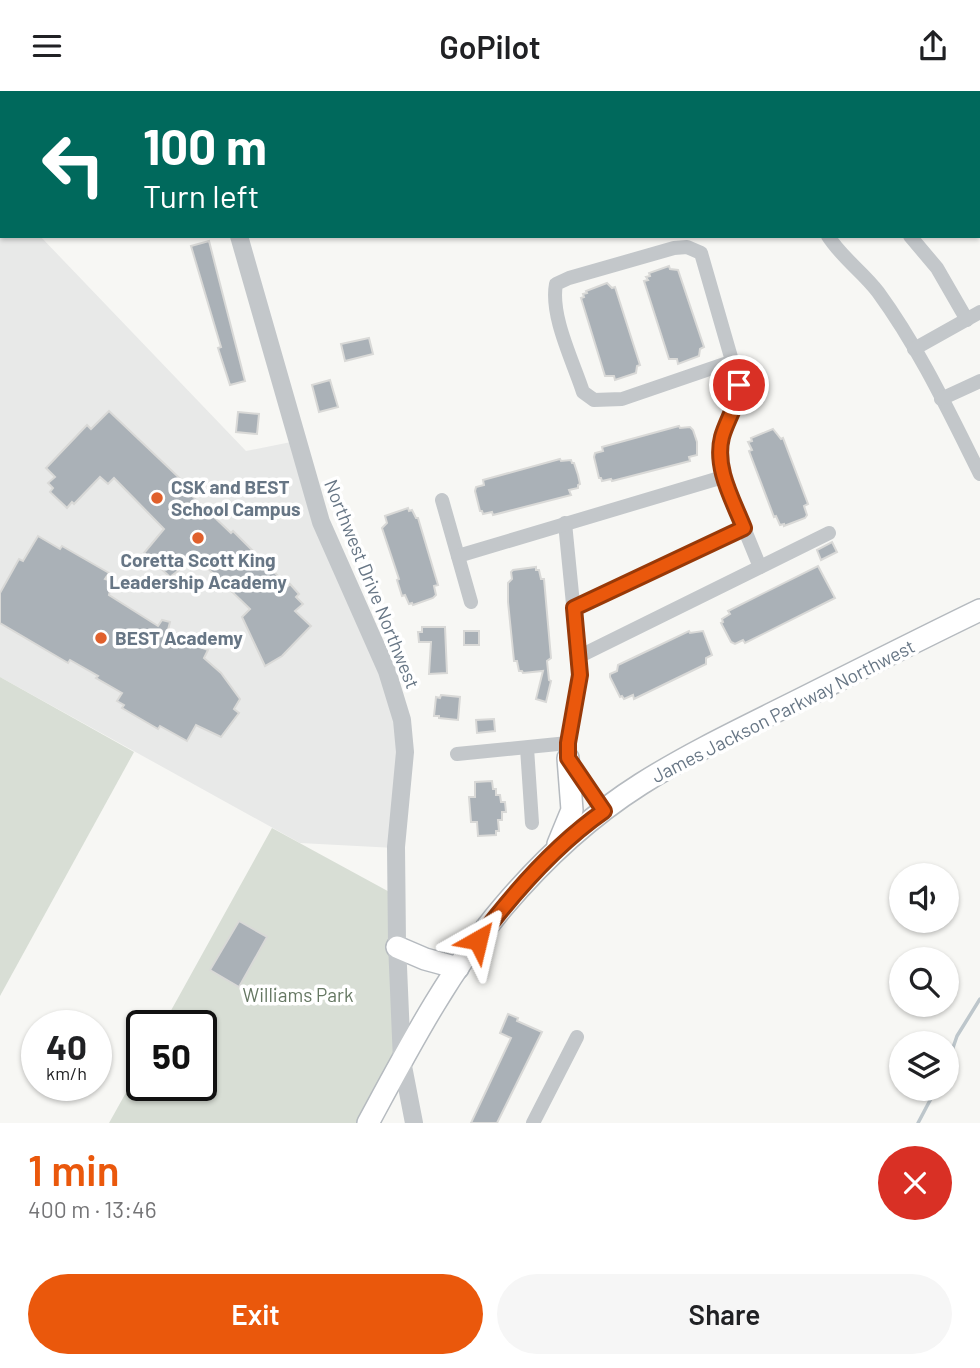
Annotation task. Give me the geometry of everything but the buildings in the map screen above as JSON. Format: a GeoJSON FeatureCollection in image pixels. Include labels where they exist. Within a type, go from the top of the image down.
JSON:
{"type":"FeatureCollection","features":[{"type":"Feature","properties":{"kind":"main road","name":"James Jackson Parkway Northwest"},"geometry":{"type":"LineString","coordinates":[[368,1123],[458,968],[503,908],[552,855],[604,811],[639,785],[695,752],[980,610]]}},
{"type":"Feature","properties":{"kind":"main road"},"geometry":{"type":"LineString","coordinates":[[552,855],[572,810],[568,751]]}},
{"type":"Feature","properties":{"kind":"main road"},"geometry":{"type":"LineString","coordinates":[[397,947],[425,959],[458,968]]}},
{"type":"Feature","properties":{"kind":"street","name":"Northwest Drive Northwest"},"geometry":{"type":"LineString","coordinates":[[240,238],[321,521],[387,671],[402,720],[405,752],[396,847],[397,947],[402,1061],[414,1123]]}},
{"type":"Feature","properties":{"kind":"street"},"geometry":{"type":"LineString","coordinates":[[829,238],[837,251],[876,289],[975,451],[980,474]]}},
{"type":"Feature","properties":{"kind":"street"},"geometry":{"type":"LineString","coordinates":[[912,238],[936,268],[967,320]]}},
{"type":"Feature","properties":{"kind":"street"},"geometry":{"type":"LineString","coordinates":[[733,361],[622,399],[594,400],[583,392],[558,317],[554,295],[556,284],[674,248],[687,247],[701,253],[733,361],[739,385],[738,399],[720,449],[723,477],[760,567]]}},
{"type":"Feature","properties":{"kind":"street"},"geometry":{"type":"LineString","coordinates":[[914,349],[980,312]]}},
{"type":"Feature","properties":{"kind":"street"},"geometry":{"type":"LineString","coordinates":[[942,399],[980,381]]}},
{"type":"Feature","properties":{"kind":"street"},"geometry":{"type":"LineString","coordinates":[[458,556],[723,477]]}},
{"type":"Feature","properties":{"kind":"street"},"geometry":{"type":"LineString","coordinates":[[442,500],[471,603]]}},
{"type":"Feature","properties":{"kind":"street"},"geometry":{"type":"LineString","coordinates":[[565,523],[580,675],[568,751],[604,811]]}},
{"type":"Feature","properties":{"kind":"street"},"geometry":{"type":"LineString","coordinates":[[574,608],[744,528]]}},
{"type":"Feature","properties":{"kind":"street"},"geometry":{"type":"LineString","coordinates":[[578,657],[829,533]]}},
{"type":"Feature","properties":{"kind":"street"},"geometry":{"type":"LineString","coordinates":[[457,754],[527,748],[568,751]]}},
{"type":"Feature","properties":{"kind":"street"},"geometry":{"type":"LineString","coordinates":[[527,748],[532,823]]}},
{"type":"Feature","properties":{"kind":"street"},"geometry":{"type":"LineString","coordinates":[[533,1123],[577,1037]]}},
{"type":"Feature","properties":{"kind":"shaded area","name":"CSK and BEST School Campus"},"geometry":{"type":"Polygon","coordinates":[[[0,238],[42,238],[246,451],[296,441],[402,720],[395,848],[300,843],[0,677],[0,238]]]}},
{"type":"Feature","properties":{"kind":"green space"},"geometry":{"type":"Polygon","coordinates":[[[0,677],[134,752],[0,996],[0,677]]]}},
{"type":"Feature","properties":{"kind":"green space","name":"Williams Park"},"geometry":{"type":"Polygon","coordinates":[[[272,828],[395,895],[401,1059],[367,1123],[109,1123],[126,1093],[126,1101],[217,1101],[217,1010],[171,1010],[272,828]]]}},
{"type":"Feature","properties":{"kind":"waterway"},"geometry":{"type":"LineString","coordinates":[[959,1033],[980,999]]}},
{"type":"Feature","properties":{"kind":"waterway"},"geometry":{"type":"LineString","coordinates":[[918,1123],[930,1101]]}},
{"type":"Feature","properties":{"kind":"place","name":"CSK and BEST School Campus"},"geometry":{"type":"Point","coordinates":[157,498]}},
{"type":"Feature","properties":{"kind":"place","name":"Coretta Scott King Leadership Academy"},"geometry":{"type":"Point","coordinates":[198,538]}},
{"type":"Feature","properties":{"kind":"place","name":"BEST Academy"},"geometry":{"type":"Point","coordinates":[101,638]}},
{"type":"Feature","properties":{"kind":"route"},"geometry":{"type":"LineString","coordinates":[[478,940],[547,860],[604,811],[568,758],[568,743],[580,675],[574,608],[744,528],[723,477],[720,449],[738,399],[739,385]]}}]}
